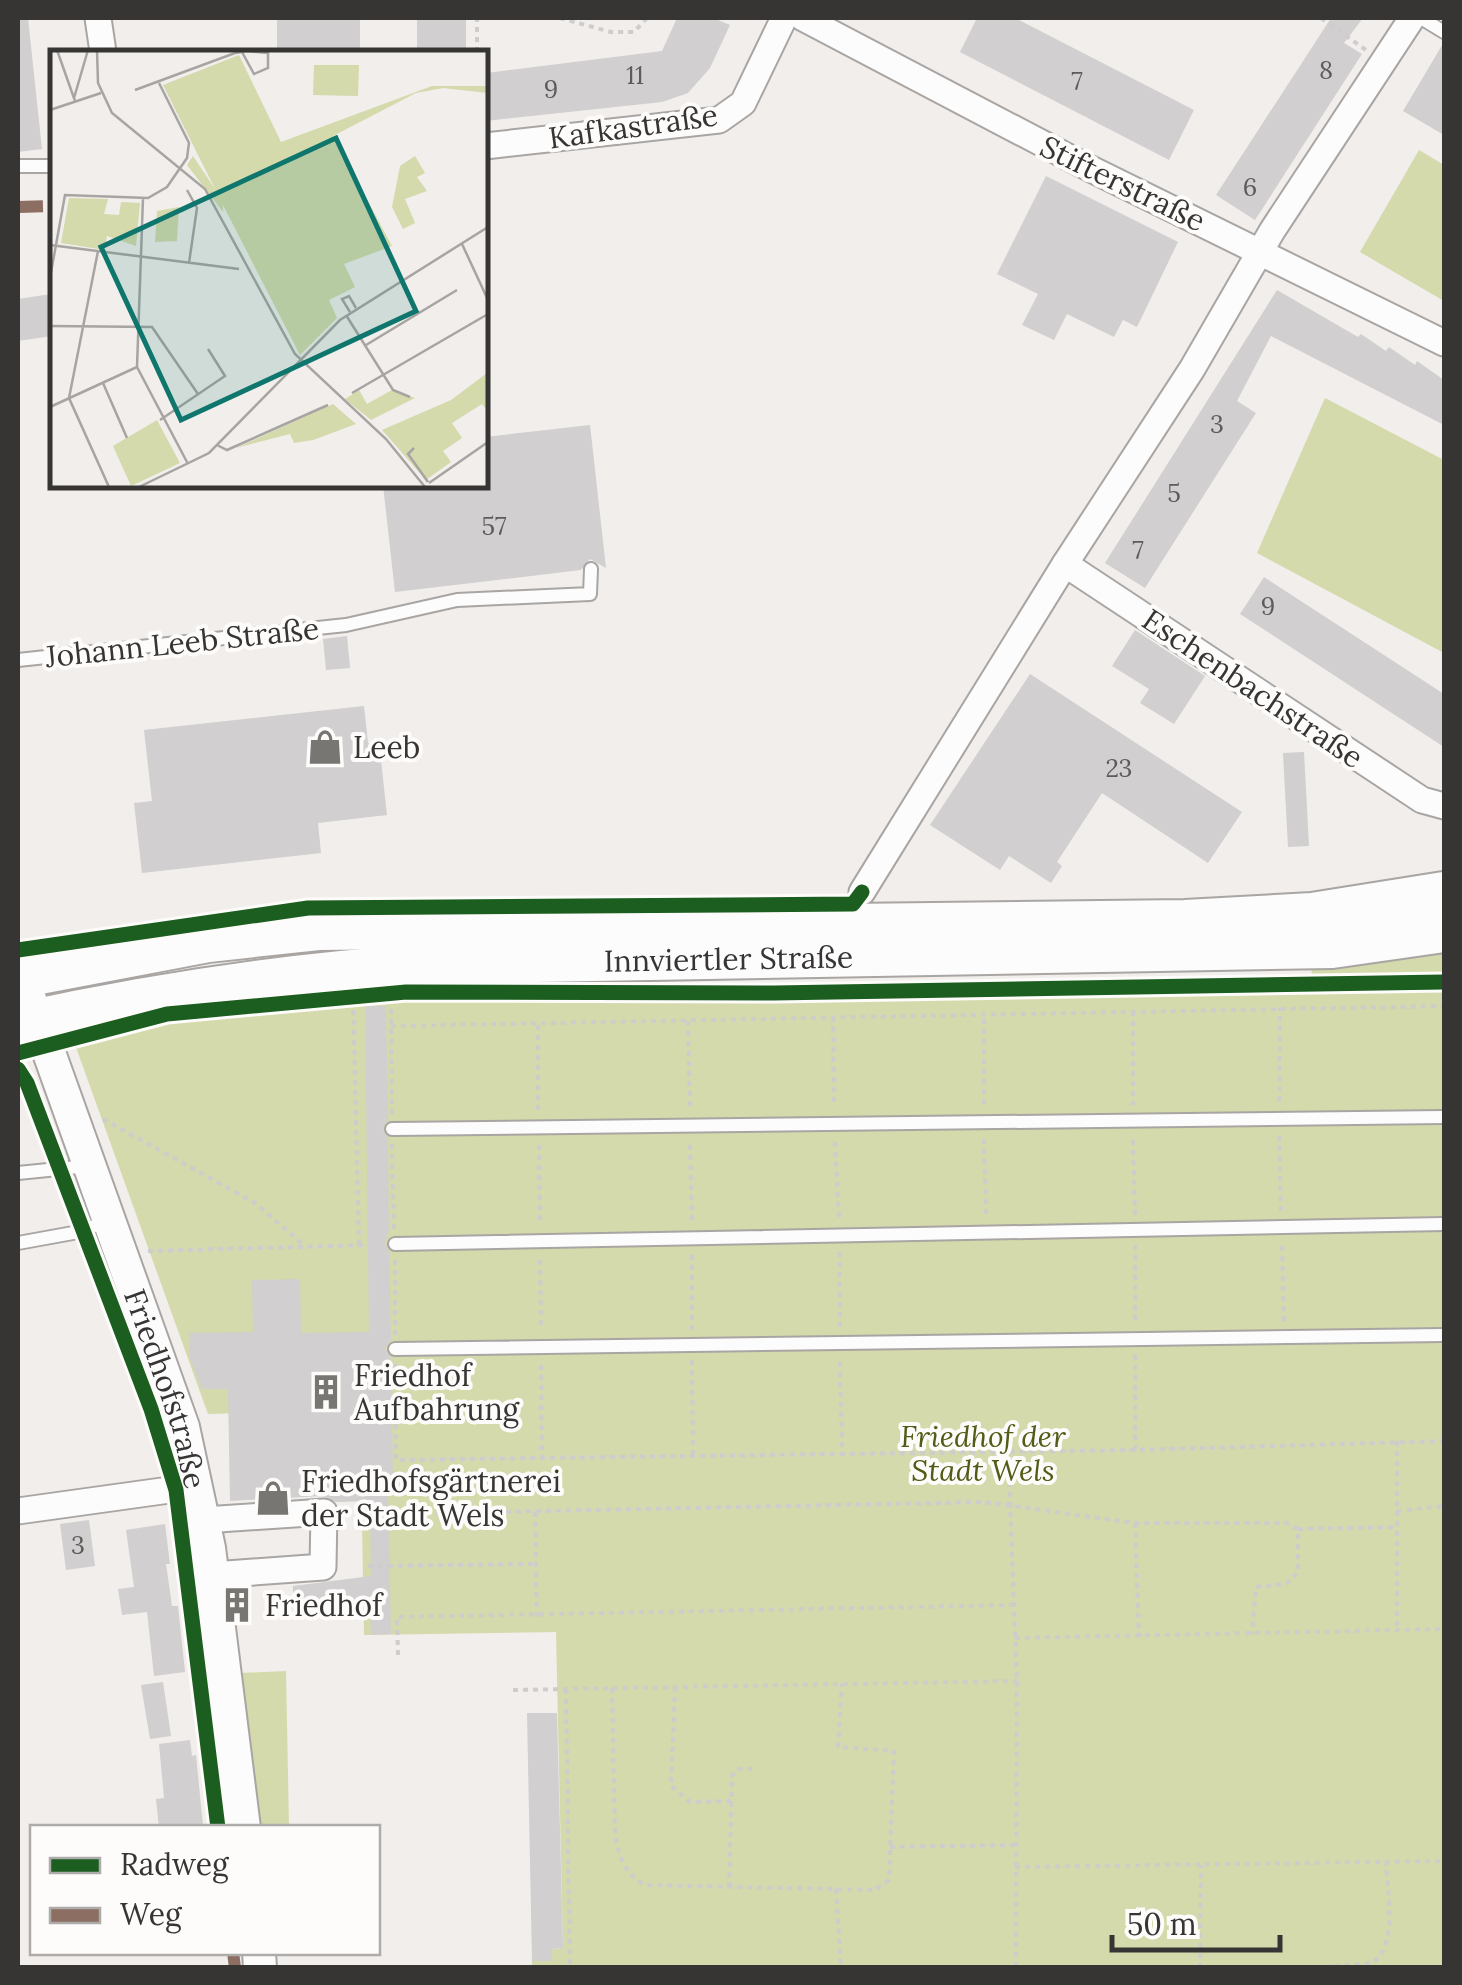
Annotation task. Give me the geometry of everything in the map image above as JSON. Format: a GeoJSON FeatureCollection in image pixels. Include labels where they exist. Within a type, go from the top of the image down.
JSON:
{"type":"FeatureCollection","features":[{"type":"Feature","properties":{"kind":"main road","name":"Innviertler Straße"},"geometry":{"type":"LineString","coordinates":[[19,974],[208,942],[318,930],[1185,920],[1312,913],[1444,892]]}},
{"type":"Feature","properties":{"kind":"main road","name":"Innviertler Straße"},"geometry":{"type":"LineString","coordinates":[[27,1021],[225,982],[394,966],[1332,948],[1444,932]]}},
{"type":"Feature","properties":{"kind":"street"},"geometry":{"type":"LineString","coordinates":[[98,18],[104,50]]}},
{"type":"Feature","properties":{"kind":"street","name":"Kafkastraße"},"geometry":{"type":"LineString","coordinates":[[488,146],[719,120],[743,103],[784,18]]}},
{"type":"Feature","properties":{"kind":"street","name":"Stifterstraße"},"geometry":{"type":"LineString","coordinates":[[804,18],[1089,168],[1444,343]]}},
{"type":"Feature","properties":{"kind":"street"},"geometry":{"type":"LineString","coordinates":[[862,892],[1065,564],[1192,369],[1260,250],[1412,18]]}},
{"type":"Feature","properties":{"kind":"street","name":"Eschenbachstraße"},"geometry":{"type":"LineString","coordinates":[[1065,564],[1422,800],[1444,806]]}},
{"type":"Feature","properties":{"kind":"street","name":"Friedhofstraße"},"geometry":{"type":"LineString","coordinates":[[19,974],[27,1021],[91,1165],[184,1427],[204,1520],[244,1825]]}},
{"type":"Feature","properties":{"kind":"street"},"geometry":{"type":"LineString","coordinates":[[18,1510],[198,1486]]}},
{"type":"Feature","properties":{"kind":"street"},"geometry":{"type":"LineString","coordinates":[[204,1520],[324,1512],[323,1567],[212,1575]]}},
{"type":"Feature","properties":{"kind":"lane"},"geometry":{"type":"LineString","coordinates":[[1421,18],[1444,32]]}},
{"type":"Feature","properties":{"kind":"lane"},"geometry":{"type":"LineString","coordinates":[[18,166],[50,166]]}},
{"type":"Feature","properties":{"kind":"lane","name":"Johann Leeb Straße"},"geometry":{"type":"LineString","coordinates":[[18,660],[346,625],[457,600],[590,594],[591,569]]}},
{"type":"Feature","properties":{"kind":"lane"},"geometry":{"type":"LineString","coordinates":[[392,1129],[1444,1116]]}},
{"type":"Feature","properties":{"kind":"lane"},"geometry":{"type":"LineString","coordinates":[[18,1172],[61,1172],[91,1165]]}},
{"type":"Feature","properties":{"kind":"lane"},"geometry":{"type":"LineString","coordinates":[[18,1243],[84,1231],[110,1218]]}},
{"type":"Feature","properties":{"kind":"lane"},"geometry":{"type":"LineString","coordinates":[[395,1244],[1444,1224]]}},
{"type":"Feature","properties":{"kind":"lane"},"geometry":{"type":"LineString","coordinates":[[395,1349],[1444,1335]]}},
{"type":"Feature","properties":{"kind":"path"},"geometry":{"type":"LineString","coordinates":[[477,18],[477,50]]}},
{"type":"Feature","properties":{"kind":"path"},"geometry":{"type":"LineString","coordinates":[[560,18],[611,32],[634,32],[647,18]]}},
{"type":"Feature","properties":{"kind":"path"},"geometry":{"type":"LineString","coordinates":[[1321,18],[1382,61]]}},
{"type":"Feature","properties":{"kind":"path"},"geometry":{"type":"LineString","coordinates":[[353,996],[359,1245]]}},
{"type":"Feature","properties":{"kind":"path"},"geometry":{"type":"LineString","coordinates":[[391,1026],[1444,1006]]}},
{"type":"Feature","properties":{"kind":"path"},"geometry":{"type":"LineString","coordinates":[[1280,1008],[1284,1336]]}},
{"type":"Feature","properties":{"kind":"path"},"geometry":{"type":"LineString","coordinates":[[101,1118],[255,1202],[305,1246]]}},
{"type":"Feature","properties":{"kind":"path"},"geometry":{"type":"LineString","coordinates":[[122,1252],[368,1244]]}},
{"type":"Feature","properties":{"kind":"path"},"geometry":{"type":"LineString","coordinates":[[1397,1441],[1398,1630]]}},
{"type":"Feature","properties":{"kind":"path"},"geometry":{"type":"LineString","coordinates":[[396,1460],[1008,1452],[1444,1441]]}},
{"type":"Feature","properties":{"kind":"path"},"geometry":{"type":"LineString","coordinates":[[1008,1452],[1016,1681],[1016,1968]]}},
{"type":"Feature","properties":{"kind":"path"},"geometry":{"type":"LineString","coordinates":[[396,1514],[984,1502],[1135,1522],[1287,1523],[1298,1529],[1397,1527]]}},
{"type":"Feature","properties":{"kind":"path"},"geometry":{"type":"LineString","coordinates":[[1397,1511],[1444,1506]]}},
{"type":"Feature","properties":{"kind":"path"},"geometry":{"type":"LineString","coordinates":[[535,1511],[537,1619]]}},
{"type":"Feature","properties":{"kind":"path"},"geometry":{"type":"LineString","coordinates":[[1135,1522],[1139,1637]]}},
{"type":"Feature","properties":{"kind":"path"},"geometry":{"type":"LineString","coordinates":[[1252,1634],[1256,1587],[1286,1584],[1298,1572],[1298,1529]]}},
{"type":"Feature","properties":{"kind":"path"},"geometry":{"type":"LineString","coordinates":[[368,1566],[536,1564]]}},
{"type":"Feature","properties":{"kind":"path"},"geometry":{"type":"LineString","coordinates":[[398,1655],[397,1616],[537,1619],[1014,1605]]}},
{"type":"Feature","properties":{"kind":"path"},"geometry":{"type":"LineString","coordinates":[[1015,1638],[1444,1629]]}},
{"type":"Feature","properties":{"kind":"path"},"geometry":{"type":"LineString","coordinates":[[512,1690],[1016,1681]]}},
{"type":"Feature","properties":{"kind":"path"},"geometry":{"type":"LineString","coordinates":[[612,1688],[618,1854],[635,1882],[648,1886],[876,1890],[889,1880],[894,1751],[838,1748],[842,1684]]}},
{"type":"Feature","properties":{"kind":"path"},"geometry":{"type":"LineString","coordinates":[[675,1687],[671,1786],[690,1802],[730,1800]]}},
{"type":"Feature","properties":{"kind":"path"},"geometry":{"type":"LineString","coordinates":[[566,1689],[570,1968]]}},
{"type":"Feature","properties":{"kind":"path"},"geometry":{"type":"LineString","coordinates":[[729,1887],[732,1776],[738,1769],[752,1769]]}},
{"type":"Feature","properties":{"kind":"path"},"geometry":{"type":"LineString","coordinates":[[890,1848],[1015,1845]]}},
{"type":"Feature","properties":{"kind":"path"},"geometry":{"type":"LineString","coordinates":[[1015,1867],[1444,1861]]}},
{"type":"Feature","properties":{"kind":"path"},"geometry":{"type":"LineString","coordinates":[[1305,1968],[1372,1964],[1381,1958],[1388,1938],[1386,1863]]}},
{"type":"Feature","properties":{"kind":"path"},"geometry":{"type":"LineString","coordinates":[[1200,1968],[1201,1865]]}},
{"type":"Feature","properties":{"kind":"path"},"geometry":{"type":"LineString","coordinates":[[836,1889],[842,1968]]}},
{"type":"Feature","properties":{"kind":"green space"},"geometry":{"type":"Polygon","coordinates":[[[1419,150],[1444,165],[1444,301],[1360,252],[1419,150]]]}},
{"type":"Feature","properties":{"kind":"green space"},"geometry":{"type":"Polygon","coordinates":[[[1325,398],[1444,460],[1444,653],[1257,553],[1325,398]]]}},
{"type":"Feature","properties":{"kind":"green space"},"geometry":{"type":"Polygon","coordinates":[[[1444,950],[1444,974],[1312,976],[1311,965],[1444,950]]]}},
{"type":"Feature","properties":{"kind":"green space","name":"Friedhof der Stadt Wels"},"geometry":{"type":"Polygon","coordinates":[[[1444,985],[1444,1967],[532,1967],[532,1961],[552,1960],[552,1949],[563,1948],[556,1632],[364,1635],[360,1409],[208,1414],[73,1039],[230,1011],[406,1000],[1444,985]]]}},
{"type":"Feature","properties":{"kind":"green space"},"geometry":{"type":"Polygon","coordinates":[[[286,1671],[289,1825],[261,1825],[241,1673],[286,1671]]]}},
{"type":"Feature","properties":{"kind":"building"},"geometry":{"type":"Polygon","coordinates":[[[28,18],[42,149],[18,152],[18,19],[28,18]]]}},
{"type":"Feature","properties":{"kind":"building"},"geometry":{"type":"Polygon","coordinates":[[[277,18],[360,18],[360,50],[277,50],[277,18]]]}},
{"type":"Feature","properties":{"kind":"building"},"geometry":{"type":"Polygon","coordinates":[[[417,18],[466,18],[466,50],[417,50],[417,18]]]}},
{"type":"Feature","properties":{"kind":"building"},"geometry":{"type":"Polygon","coordinates":[[[677,18],[713,18],[730,25],[710,68],[688,93],[662,102],[488,121],[488,73],[662,51],[677,18]]]}},
{"type":"Feature","properties":{"kind":"building"},"geometry":{"type":"Polygon","coordinates":[[[977,18],[1015,18],[1194,110],[1169,160],[960,52],[977,18]]]}},
{"type":"Feature","properties":{"kind":"building"},"geometry":{"type":"Polygon","coordinates":[[[1331,18],[1363,18],[1344,43],[1362,54],[1255,220],[1216,195],[1331,18]]]}},
{"type":"Feature","properties":{"kind":"building"},"geometry":{"type":"Polygon","coordinates":[[[1444,42],[1444,135],[1403,111],[1444,42]]]}},
{"type":"Feature","properties":{"kind":"building"},"geometry":{"type":"Polygon","coordinates":[[[1046,176],[1178,242],[1137,327],[1123,320],[1114,337],[1067,314],[1054,340],[1022,325],[1038,294],[997,274],[1046,176]]]}},
{"type":"Feature","properties":{"kind":"building"},"geometry":{"type":"Polygon","coordinates":[[[1277,290],[1358,337],[1361,334],[1386,351],[1389,347],[1415,365],[1417,361],[1444,380],[1444,425],[1271,336],[1237,401],[1256,413],[1145,588],[1105,563],[1277,290]]]}},
{"type":"Feature","properties":{"kind":"building"},"geometry":{"type":"Polygon","coordinates":[[[50,294],[50,336],[18,341],[18,299],[50,294]]]}},
{"type":"Feature","properties":{"kind":"building"},"geometry":{"type":"Polygon","coordinates":[[[590,425],[606,568],[590,559],[581,570],[395,592],[383,488],[488,488],[488,437],[590,425]]]}},
{"type":"Feature","properties":{"kind":"building"},"geometry":{"type":"Polygon","coordinates":[[[1264,577],[1444,694],[1444,747],[1240,614],[1264,577]]]}},
{"type":"Feature","properties":{"kind":"building"},"geometry":{"type":"Polygon","coordinates":[[[1135,630],[1205,676],[1174,724],[1140,703],[1149,689],[1112,666],[1135,630]]]}},
{"type":"Feature","properties":{"kind":"building"},"geometry":{"type":"Polygon","coordinates":[[[347,636],[350,668],[326,670],[323,639],[347,636]]]}},
{"type":"Feature","properties":{"kind":"building"},"geometry":{"type":"Polygon","coordinates":[[[1030,674],[1242,812],[1208,863],[1102,793],[1057,862],[1062,866],[1051,883],[1009,856],[1000,870],[930,825],[1030,674]]]}},
{"type":"Feature","properties":{"kind":"building"},"geometry":{"type":"Polygon","coordinates":[[[364,706],[368,743],[379,742],[387,815],[318,823],[321,853],[142,873],[134,803],[152,801],[144,730],[364,706]]]}},
{"type":"Feature","properties":{"kind":"building"},"geometry":{"type":"Polygon","coordinates":[[[1304,752],[1309,846],[1288,847],[1283,753],[1304,752]]]}},
{"type":"Feature","properties":{"kind":"building"},"geometry":{"type":"Polygon","coordinates":[[[365,1006],[386,1006],[388,1120],[382,1128],[388,1138],[389,1230],[385,1243],[389,1252],[391,1340],[385,1348],[391,1358],[393,1487],[388,1487],[391,1634],[371,1635],[370,1603],[312,1605],[312,1613],[293,1614],[293,1586],[371,1576],[370,1501],[336,1502],[323,1496],[230,1501],[228,1389],[202,1389],[189,1356],[189,1333],[253,1332],[252,1280],[300,1279],[301,1333],[369,1332],[365,1006]]]}},
{"type":"Feature","properties":{"kind":"building"},"geometry":{"type":"Polygon","coordinates":[[[89,1520],[95,1566],[66,1570],[60,1524],[89,1520]]]}},
{"type":"Feature","properties":{"kind":"building"},"geometry":{"type":"Polygon","coordinates":[[[165,1524],[170,1564],[166,1564],[172,1606],[178,1606],[185,1672],[154,1676],[147,1612],[122,1615],[118,1589],[134,1587],[126,1530],[165,1524]]]}},
{"type":"Feature","properties":{"kind":"building"},"geometry":{"type":"Polygon","coordinates":[[[163,1682],[171,1736],[150,1739],[141,1685],[163,1682]]]}},
{"type":"Feature","properties":{"kind":"building"},"geometry":{"type":"Polygon","coordinates":[[[527,1713],[557,1713],[563,1948],[552,1949],[552,1961],[532,1961],[527,1713]]]}},
{"type":"Feature","properties":{"kind":"building"},"geometry":{"type":"Polygon","coordinates":[[[190,1740],[192,1756],[196,1755],[203,1825],[159,1825],[156,1799],[164,1798],[159,1744],[190,1740]]]}},
{"type":"Feature","properties":{"kind":"marked path"},"geometry":{"type":"LineString","coordinates":[[18,207],[50,206]]}},
{"type":"Feature","properties":{"kind":"marked path"},"geometry":{"type":"LineString","coordinates":[[233,1955],[235,1968]]}},
{"type":"Feature","properties":{"kind":"cycle path"},"geometry":{"type":"LineString","coordinates":[[18,950],[308,908],[853,904],[862,892]]}},
{"type":"Feature","properties":{"kind":"cycle path"},"geometry":{"type":"LineString","coordinates":[[18,1053],[167,1014],[406,992],[774,993],[1444,982]]}},
{"type":"Feature","properties":{"kind":"cycle path"},"geometry":{"type":"LineString","coordinates":[[18,1069],[27,1083],[151,1409],[176,1490],[218,1825]]}},
{"type":"Feature","properties":{"kind":"place","name":"Leeb"},"geometry":{"type":"Point","coordinates":[325,747]}},
{"type":"Feature","properties":{"kind":"place","name":"Friedhof Aufbahrung"},"geometry":{"type":"Point","coordinates":[326,1392]}},
{"type":"Feature","properties":{"kind":"place","name":"Friedhofsgärtnerei der Stadt Wels"},"geometry":{"type":"Point","coordinates":[273,1498]}},
{"type":"Feature","properties":{"kind":"place","name":"Friedhof"},"geometry":{"type":"Point","coordinates":[237,1605]}}]}
